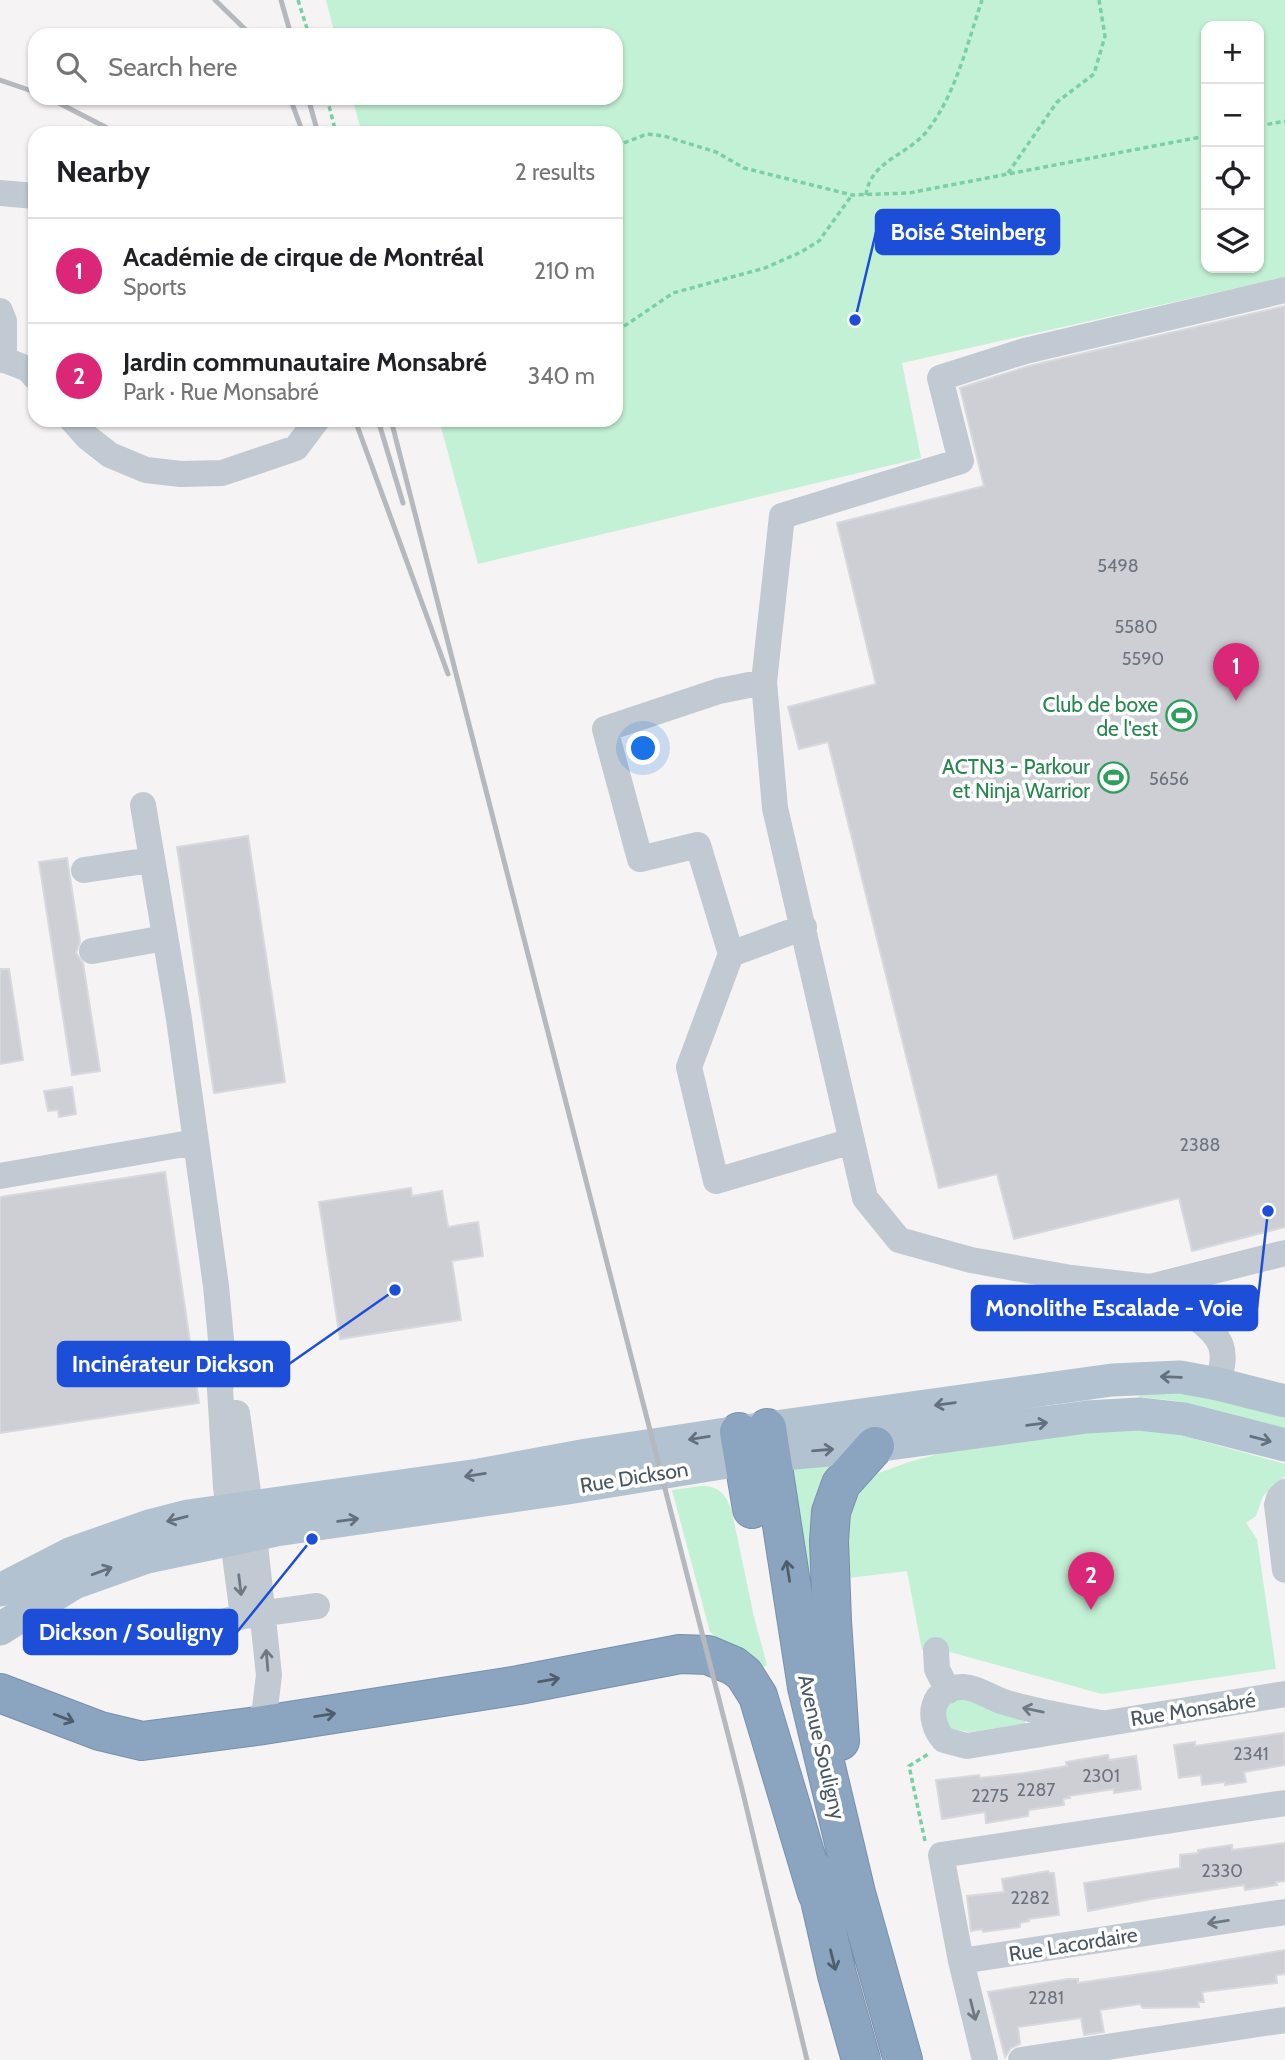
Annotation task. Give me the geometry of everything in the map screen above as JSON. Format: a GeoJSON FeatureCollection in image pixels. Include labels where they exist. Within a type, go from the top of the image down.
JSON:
{"type":"FeatureCollection","features":[{"type":"Feature","properties":{"kind":"highway","name":"Avenue Souligny"},"geometry":{"type":"LineString","coordinates":[[755,1444],[807,1687],[856,1893],[903,2060]]}},
{"type":"Feature","properties":{"kind":"highway","name":"Avenue Souligny"},"geometry":{"type":"LineString","coordinates":[[755,1444],[817,1893],[861,2060]]}},
{"type":"Feature","properties":{"kind":"highway"},"geometry":{"type":"LineString","coordinates":[[856,1893],[835,1683],[829,1541],[831,1512],[837,1491],[848,1474],[875,1446]]}},
{"type":"Feature","properties":{"kind":"highway"},"geometry":{"type":"LineString","coordinates":[[0,1693],[100,1731],[142,1741],[519,1685],[680,1654],[708,1655],[734,1666],[744,1674],[758,1696],[817,1893]]}},
{"type":"Feature","properties":{"kind":"main road","name":"Rue Dickson"},"geometry":{"type":"LineString","coordinates":[[755,1444],[1122,1379],[1162,1376],[1218,1384],[1285,1401]]}},
{"type":"Feature","properties":{"kind":"main road","name":"Rue Dickson"},"geometry":{"type":"LineString","coordinates":[[0,1629],[54,1594],[95,1573],[242,1523],[587,1455],[755,1444],[875,1446],[1087,1417],[1139,1414],[1184,1419],[1285,1446]]}},
{"type":"Feature","properties":{"kind":"main road","name":"Rue Dickson"},"geometry":{"type":"LineString","coordinates":[[0,1590],[45,1566],[100,1543],[162,1522],[188,1516],[242,1523]]}},
{"type":"Feature","properties":{"kind":"main road"},"geometry":{"type":"LineString","coordinates":[[0,1607],[100,1543]]}},
{"type":"Feature","properties":{"kind":"street"},"geometry":{"type":"LineString","coordinates":[[0,193],[28,195]]}},
{"type":"Feature","properties":{"kind":"street"},"geometry":{"type":"LineString","coordinates":[[1285,290],[1025,351],[940,378],[961,461],[782,516],[764,682],[775,808],[865,1198],[899,1240],[971,1260],[1071,1278],[1150,1287],[1285,1253]]}},
{"type":"Feature","properties":{"kind":"street"},"geometry":{"type":"LineString","coordinates":[[0,310],[4,321],[2,359],[28,369]]}},
{"type":"Feature","properties":{"kind":"street"},"geometry":{"type":"LineString","coordinates":[[78,427],[110,455],[146,470],[181,474],[222,473],[296,448],[312,427]]}},
{"type":"Feature","properties":{"kind":"street"},"geometry":{"type":"LineString","coordinates":[[764,682],[719,691],[605,729],[640,859],[698,845],[731,954],[689,1067],[716,1181],[852,1141]]}},
{"type":"Feature","properties":{"kind":"street"},"geometry":{"type":"LineString","coordinates":[[143,805],[196,1142],[216,1286],[224,1372],[234,1386],[242,1523],[253,1614],[268,1691],[265,1708],[257,1726]]}},
{"type":"Feature","properties":{"kind":"street"},"geometry":{"type":"LineString","coordinates":[[84,870],[151,860]]}},
{"type":"Feature","properties":{"kind":"street"},"geometry":{"type":"LineString","coordinates":[[731,954],[804,927]]}},
{"type":"Feature","properties":{"kind":"street"},"geometry":{"type":"LineString","coordinates":[[92,951],[165,938]]}},
{"type":"Feature","properties":{"kind":"street"},"geometry":{"type":"LineString","coordinates":[[0,1176],[196,1142]]}},
{"type":"Feature","properties":{"kind":"street"},"geometry":{"type":"LineString","coordinates":[[1150,1287],[1213,1332],[1221,1346],[1223,1366],[1218,1384]]}},
{"type":"Feature","properties":{"kind":"street"},"geometry":{"type":"LineString","coordinates":[[1285,1492],[1277,1505],[1285,1570]]}},
{"type":"Feature","properties":{"kind":"street"},"geometry":{"type":"LineString","coordinates":[[178,1635],[253,1614],[317,1606]]}},
{"type":"Feature","properties":{"kind":"street"},"geometry":{"type":"LineString","coordinates":[[936,1650],[937,1669],[948,1691]]}},
{"type":"Feature","properties":{"kind":"street","name":"Rue Monsabré"},"geometry":{"type":"LineString","coordinates":[[1100,1723],[1026,1709],[972,1688],[962,1687],[941,1694],[935,1703],[933,1724],[944,1740],[967,1746],[1285,1695]]}},
{"type":"Feature","properties":{"kind":"street"},"geometry":{"type":"LineString","coordinates":[[985,2060],[961,1961],[941,1855],[1285,1803]]}},
{"type":"Feature","properties":{"kind":"street","name":"Rue Lacordaire"},"geometry":{"type":"LineString","coordinates":[[961,1961],[1285,1912]]}},
{"type":"Feature","properties":{"kind":"street"},"geometry":{"type":"LineString","coordinates":[[1021,2060],[1285,2020]]}},
{"type":"Feature","properties":{"kind":"path"},"geometry":{"type":"LineString","coordinates":[[298,0],[307,28]]}},
{"type":"Feature","properties":{"kind":"path"},"geometry":{"type":"LineString","coordinates":[[866,195],[867,183],[888,159],[913,146],[939,116],[982,0]]}},
{"type":"Feature","properties":{"kind":"path"},"geometry":{"type":"LineString","coordinates":[[1006,174],[1057,102],[1094,74],[1105,36],[1099,0]]}},
{"type":"Feature","properties":{"kind":"path"},"geometry":{"type":"LineString","coordinates":[[329,105],[334,126]]}},
{"type":"Feature","properties":{"kind":"path"},"geometry":{"type":"LineString","coordinates":[[1264,125],[1285,121]]}},
{"type":"Feature","properties":{"kind":"path"},"geometry":{"type":"LineString","coordinates":[[623,143],[647,134],[664,136],[716,152],[744,167],[852,195],[866,195],[909,192],[1201,137]]}},
{"type":"Feature","properties":{"kind":"path"},"geometry":{"type":"LineString","coordinates":[[623,326],[673,293],[765,268],[802,252],[819,241],[852,195]]}},
{"type":"Feature","properties":{"kind":"green space"},"geometry":{"type":"Polygon","coordinates":[[[326,0],[1285,0],[1285,277],[902,363],[921,458],[478,564],[441,427],[623,427],[623,126],[360,126],[354,105],[623,105],[623,28],[333,28],[326,0]]]}},
{"type":"Feature","properties":{"kind":"green space"},"geometry":{"type":"Polygon","coordinates":[[[1139,1393],[1179,1393],[1205,1397],[1285,1418],[1285,1431],[1177,1401],[1139,1397],[1139,1393]]]}},
{"type":"Feature","properties":{"kind":"green space"},"geometry":{"type":"Polygon","coordinates":[[[1132,1429],[1184,1436],[1285,1464],[1285,1476],[1263,1496],[1256,1516],[1246,1523],[1257,1539],[1276,1669],[1102,1694],[939,1649],[922,1650],[907,1571],[840,1579],[840,1513],[868,1477],[942,1453],[1090,1431],[1132,1429]]]}},
{"type":"Feature","properties":{"kind":"green space"},"geometry":{"type":"Polygon","coordinates":[[[845,1458],[811,1644],[792,1468],[845,1458]]]}},
{"type":"Feature","properties":{"kind":"green space"},"geometry":{"type":"Polygon","coordinates":[[[702,1486],[722,1493],[732,1512],[767,1665],[758,1671],[710,1632],[672,1490],[702,1486]]]}},
{"type":"Feature","properties":{"kind":"green space"},"geometry":{"type":"Polygon","coordinates":[[[965,1698],[1025,1719],[1025,1724],[970,1732],[951,1729],[944,1720],[946,1705],[951,1700],[965,1698]]]}},
{"type":"Feature","properties":{"kind":"building"},"geometry":{"type":"Polygon","coordinates":[[[1285,306],[1285,1227],[1192,1251],[1179,1198],[1014,1239],[997,1174],[939,1188],[828,742],[799,749],[788,707],[876,684],[837,523],[984,486],[960,388],[1029,366],[1285,306]]]}},
{"type":"Feature","properties":{"kind":"building"},"geometry":{"type":"Polygon","coordinates":[[[248,836],[285,1082],[214,1093],[177,847],[248,836]]]}},
{"type":"Feature","properties":{"kind":"building"},"geometry":{"type":"Polygon","coordinates":[[[67,858],[80,942],[76,953],[83,963],[100,1071],[72,1075],[39,862],[67,858]]]}},
{"type":"Feature","properties":{"kind":"building"},"geometry":{"type":"Polygon","coordinates":[[[0,969],[9,969],[23,1060],[0,1064],[0,969]]]}},
{"type":"Feature","properties":{"kind":"building"},"geometry":{"type":"Polygon","coordinates":[[[72,1087],[76,1114],[59,1117],[58,1110],[48,1111],[44,1091],[72,1087]]]}},
{"type":"Feature","properties":{"kind":"building"},"geometry":{"type":"Polygon","coordinates":[[[165,1172],[199,1403],[0,1433],[0,1197],[165,1172]]]}},
{"type":"Feature","properties":{"kind":"building"},"geometry":{"type":"Polygon","coordinates":[[[411,1188],[412,1196],[442,1191],[448,1227],[478,1222],[483,1256],[452,1261],[461,1320],[340,1339],[319,1202],[411,1188]]]}},
{"type":"Feature","properties":{"kind":"building"},"geometry":{"type":"Polygon","coordinates":[[[1284,1733],[1285,1765],[1244,1772],[1246,1782],[1202,1785],[1201,1775],[1179,1778],[1174,1745],[1195,1742],[1195,1746],[1284,1733]]]}},
{"type":"Feature","properties":{"kind":"building"},"geometry":{"type":"Polygon","coordinates":[[[1108,1755],[1109,1760],[1136,1756],[1141,1789],[1114,1793],[1114,1789],[1069,1796],[1070,1798],[1063,1799],[1064,1805],[1029,1810],[1028,1816],[986,1823],[985,1812],[942,1819],[936,1780],[1024,1773],[1067,1766],[1066,1762],[1108,1755]]]}},
{"type":"Feature","properties":{"kind":"building"},"geometry":{"type":"Polygon","coordinates":[[[1285,1843],[1285,1881],[1276,1882],[1277,1885],[1245,1890],[1244,1885],[1088,1911],[1084,1883],[1180,1868],[1180,1855],[1198,1853],[1198,1850],[1232,1845],[1232,1850],[1285,1843]]]}},
{"type":"Feature","properties":{"kind":"building"},"geometry":{"type":"Polygon","coordinates":[[[1048,1871],[1054,1873],[1059,1915],[1028,1919],[1029,1921],[1020,1923],[1020,1927],[971,1931],[967,1896],[1004,1892],[1002,1879],[1048,1871]]]}},
{"type":"Feature","properties":{"kind":"building"},"geometry":{"type":"Polygon","coordinates":[[[1285,1950],[1285,1974],[1276,1975],[1277,1983],[1202,1992],[1204,2002],[1198,2002],[1199,2007],[1143,2008],[1140,2004],[1100,2010],[1104,2032],[1084,2035],[1081,2018],[1018,2027],[1020,2044],[1011,2048],[1005,2057],[988,1992],[1068,1979],[1078,1979],[1078,1983],[1285,1950]]]}},
{"type":"Feature","properties":{"kind":"railway"},"geometry":{"type":"LineString","coordinates":[[215,0],[244,28]]}},
{"type":"Feature","properties":{"kind":"railway"},"geometry":{"type":"LineString","coordinates":[[281,0],[289,28]]}},
{"type":"Feature","properties":{"kind":"railway"},"geometry":{"type":"LineString","coordinates":[[0,80],[28,90]]}},
{"type":"Feature","properties":{"kind":"railway"},"geometry":{"type":"LineString","coordinates":[[63,105],[103,126]]}},
{"type":"Feature","properties":{"kind":"railway"},"geometry":{"type":"LineString","coordinates":[[293,105],[300,126]]}},
{"type":"Feature","properties":{"kind":"railway"},"geometry":{"type":"LineString","coordinates":[[310,105],[316,126]]}},
{"type":"Feature","properties":{"kind":"railway"},"geometry":{"type":"LineString","coordinates":[[358,427],[448,674]]}},
{"type":"Feature","properties":{"kind":"railway"},"geometry":{"type":"LineString","coordinates":[[380,427],[403,503]]}},
{"type":"Feature","properties":{"kind":"railway"},"geometry":{"type":"LineString","coordinates":[[393,427],[742,1789],[807,2060]]}},
{"type":"Feature","properties":{"kind":"place","name":"Boisé Steinberg"},"geometry":{"type":"Point","coordinates":[855,320]}},
{"type":"Feature","properties":{"kind":"place","name":"Académie de cirque de Montréal"},"geometry":{"type":"Point","coordinates":[1236,701]}},
{"type":"Feature","properties":{"kind":"place","name":"Club de boxe de l'est"},"geometry":{"type":"Point","coordinates":[1181,716]}},
{"type":"Feature","properties":{"kind":"place","name":"ACTN3 - Parkour et Ninja Warrior"},"geometry":{"type":"Point","coordinates":[1113,778]}},
{"type":"Feature","properties":{"kind":"place","name":"Monolithe Escalade - Voie"},"geometry":{"type":"Point","coordinates":[1268,1211]}},
{"type":"Feature","properties":{"kind":"place","name":"Incinérateur Dickson"},"geometry":{"type":"Point","coordinates":[395,1290]}},
{"type":"Feature","properties":{"kind":"place","name":"Dickson / Souligny"},"geometry":{"type":"Point","coordinates":[312,1539]}},
{"type":"Feature","properties":{"kind":"place","name":"Jardin communautaire Monsabré"},"geometry":{"type":"Point","coordinates":[1091,1610]}}]}
